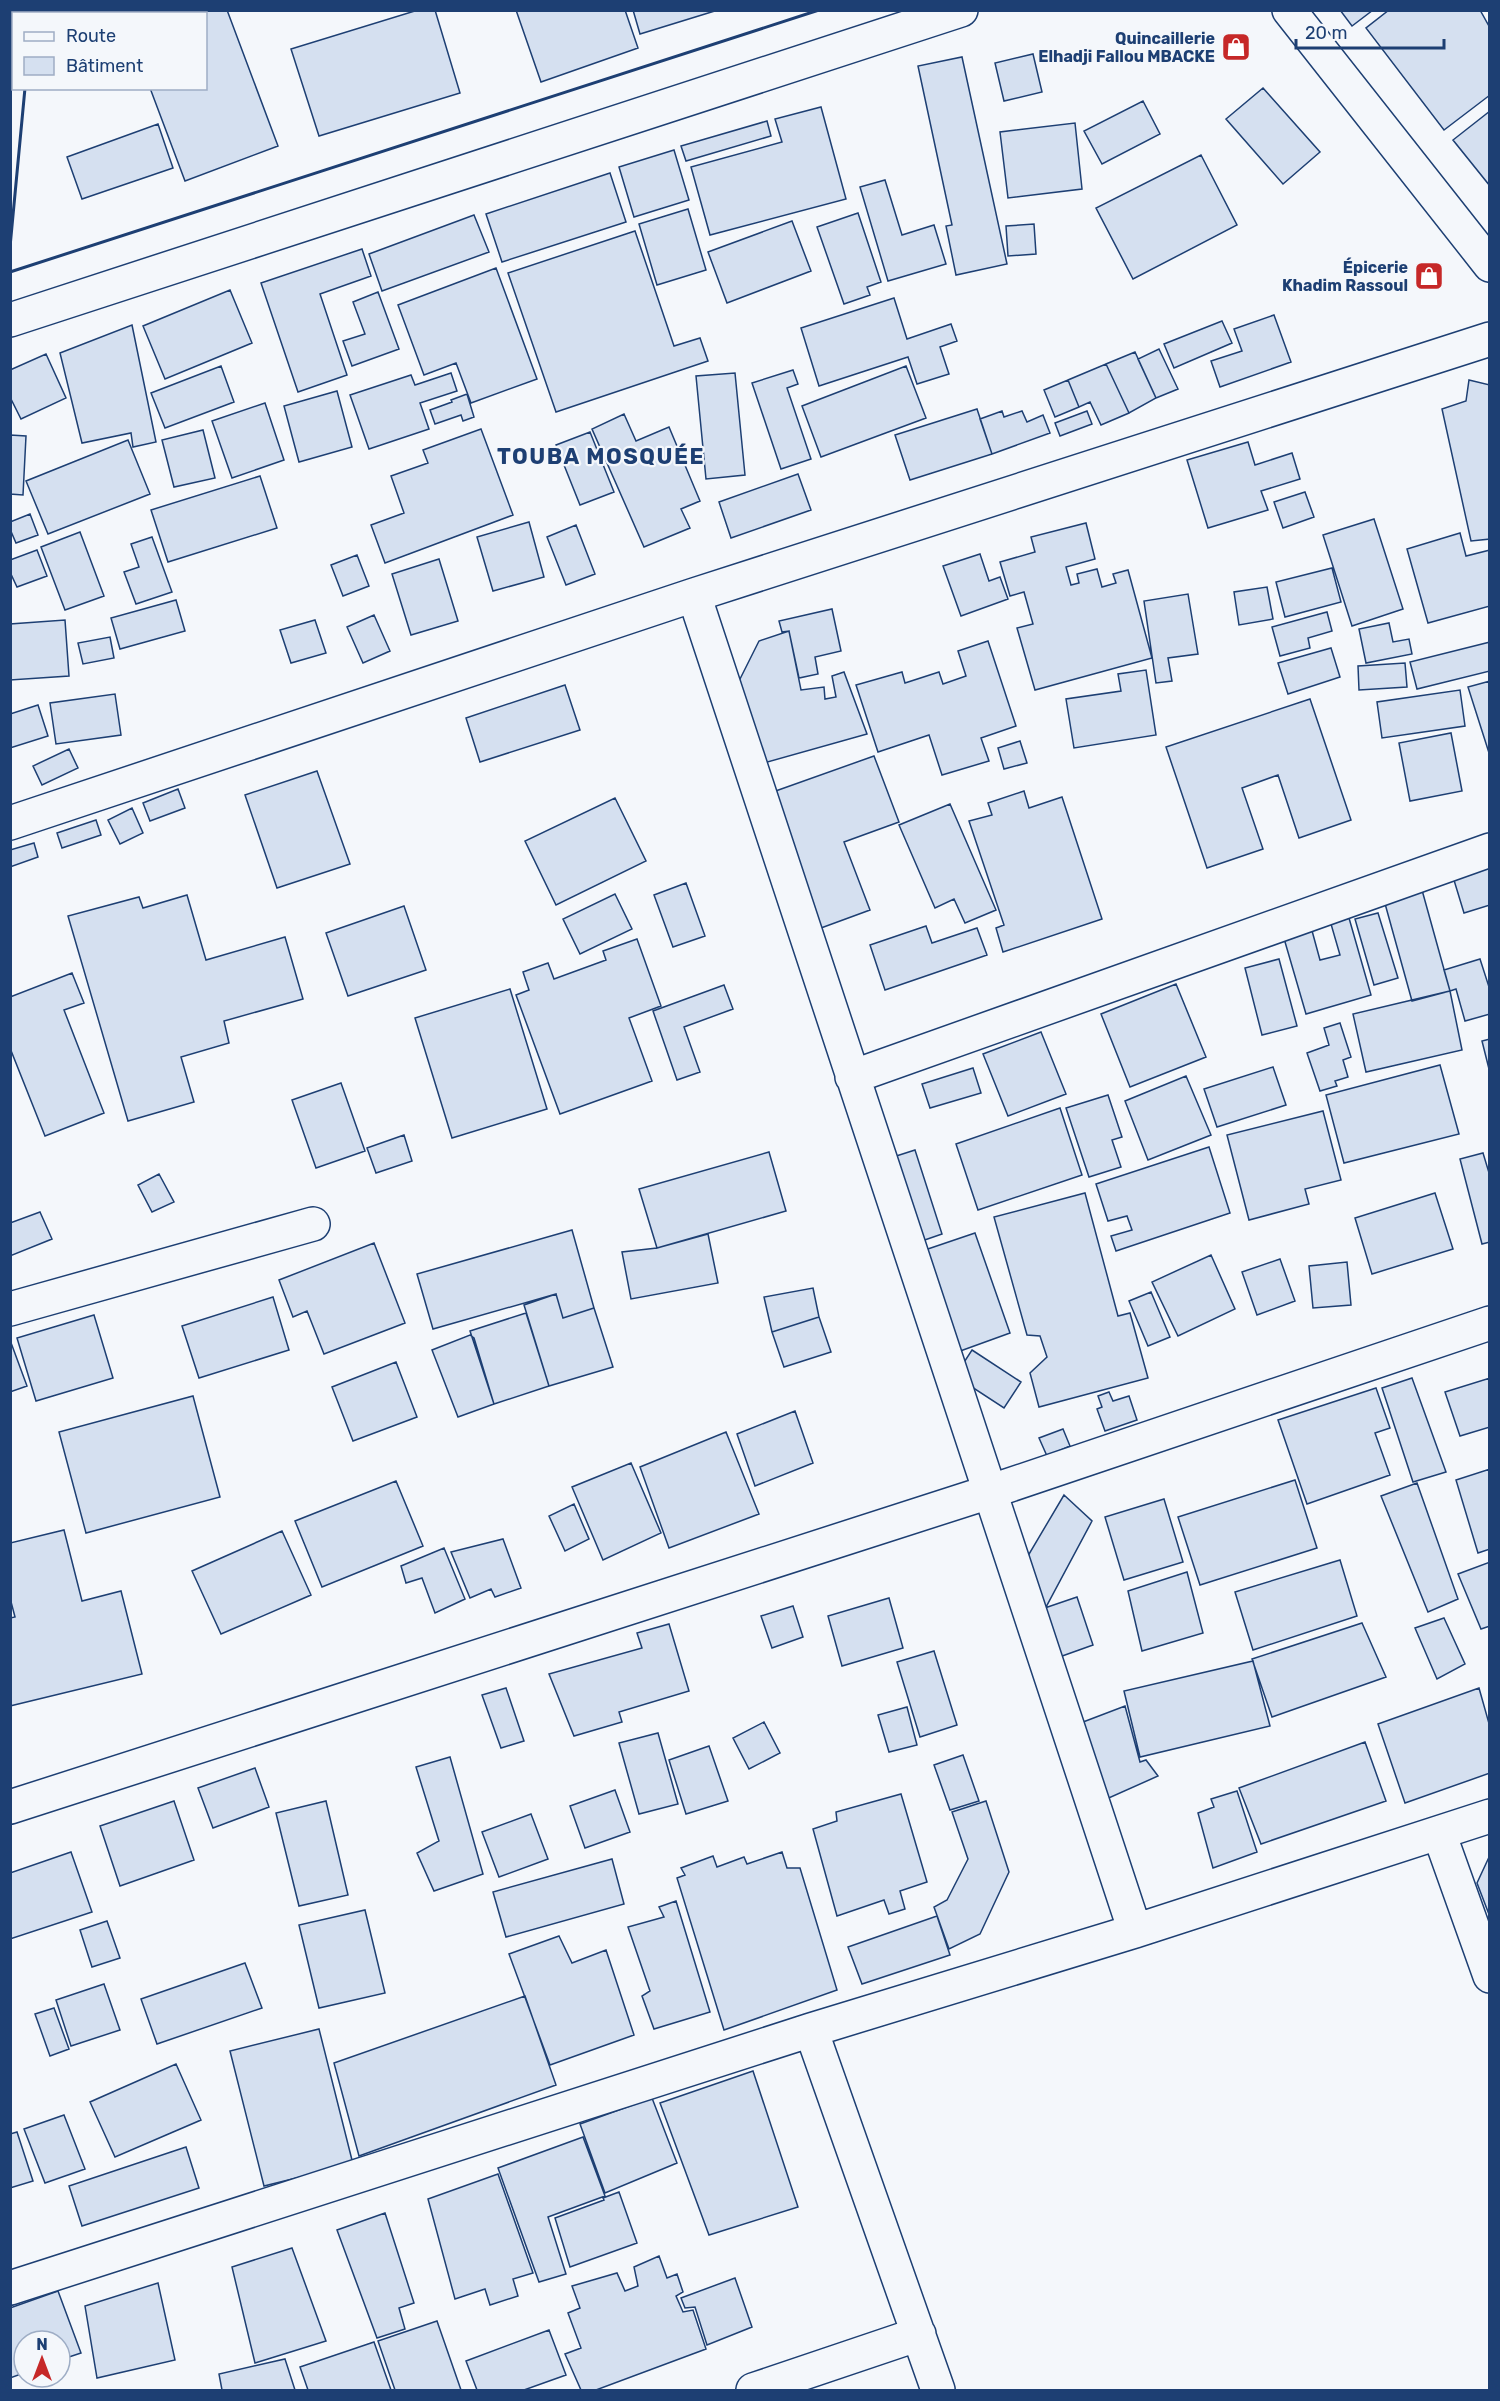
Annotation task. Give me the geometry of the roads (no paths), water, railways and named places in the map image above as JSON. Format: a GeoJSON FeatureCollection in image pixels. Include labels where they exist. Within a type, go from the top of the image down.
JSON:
{"type":"FeatureCollection","features":[{"type":"Feature","properties":{"kind":"street"},"geometry":{"type":"LineString","coordinates":[[10,320],[961,10]]}},
{"type":"Feature","properties":{"kind":"street"},"geometry":{"type":"LineString","coordinates":[[1289,10],[1490,265]]}},
{"type":"Feature","properties":{"kind":"street"},"geometry":{"type":"LineString","coordinates":[[10,823],[694,595],[1490,339]]}},
{"type":"Feature","properties":{"kind":"street"},"geometry":{"type":"LineString","coordinates":[[694,595],[988,1492],[1135,1931]]}},
{"type":"Feature","properties":{"kind":"street"},"geometry":{"type":"LineString","coordinates":[[852,1077],[1490,850]]}},
{"type":"Feature","properties":{"kind":"street"},"geometry":{"type":"LineString","coordinates":[[10,1309],[313,1224]]}},
{"type":"Feature","properties":{"kind":"street"},"geometry":{"type":"LineString","coordinates":[[10,1807],[988,1492],[1490,1323]]}},
{"type":"Feature","properties":{"kind":"street"},"geometry":{"type":"LineString","coordinates":[[10,2288],[811,2030],[1135,1931],[1490,1816]]}},
{"type":"Feature","properties":{"kind":"street"},"geometry":{"type":"LineString","coordinates":[[1439,1833],[1490,1976]]}},
{"type":"Feature","properties":{"kind":"street"},"geometry":{"type":"LineString","coordinates":[[811,2030],[938,2391]]}},
{"type":"Feature","properties":{"kind":"street"},"geometry":{"type":"LineString","coordinates":[[753,2391],[919,2334]]}},
{"type":"Feature","properties":{"kind":"place","name":"Quincaillerie Elhadji Fallou MBACKE"},"geometry":{"type":"Point","coordinates":[1236,47]}},
{"type":"Feature","properties":{"kind":"place","name":"Épicerie Khadim Rassoul"},"geometry":{"type":"Point","coordinates":[1429,276]}},
{"type":"Feature","properties":{"kind":"district","name":"TOUBA MOSQUÉE"},"geometry":{"type":"Point","coordinates":[601,456]}}]}
